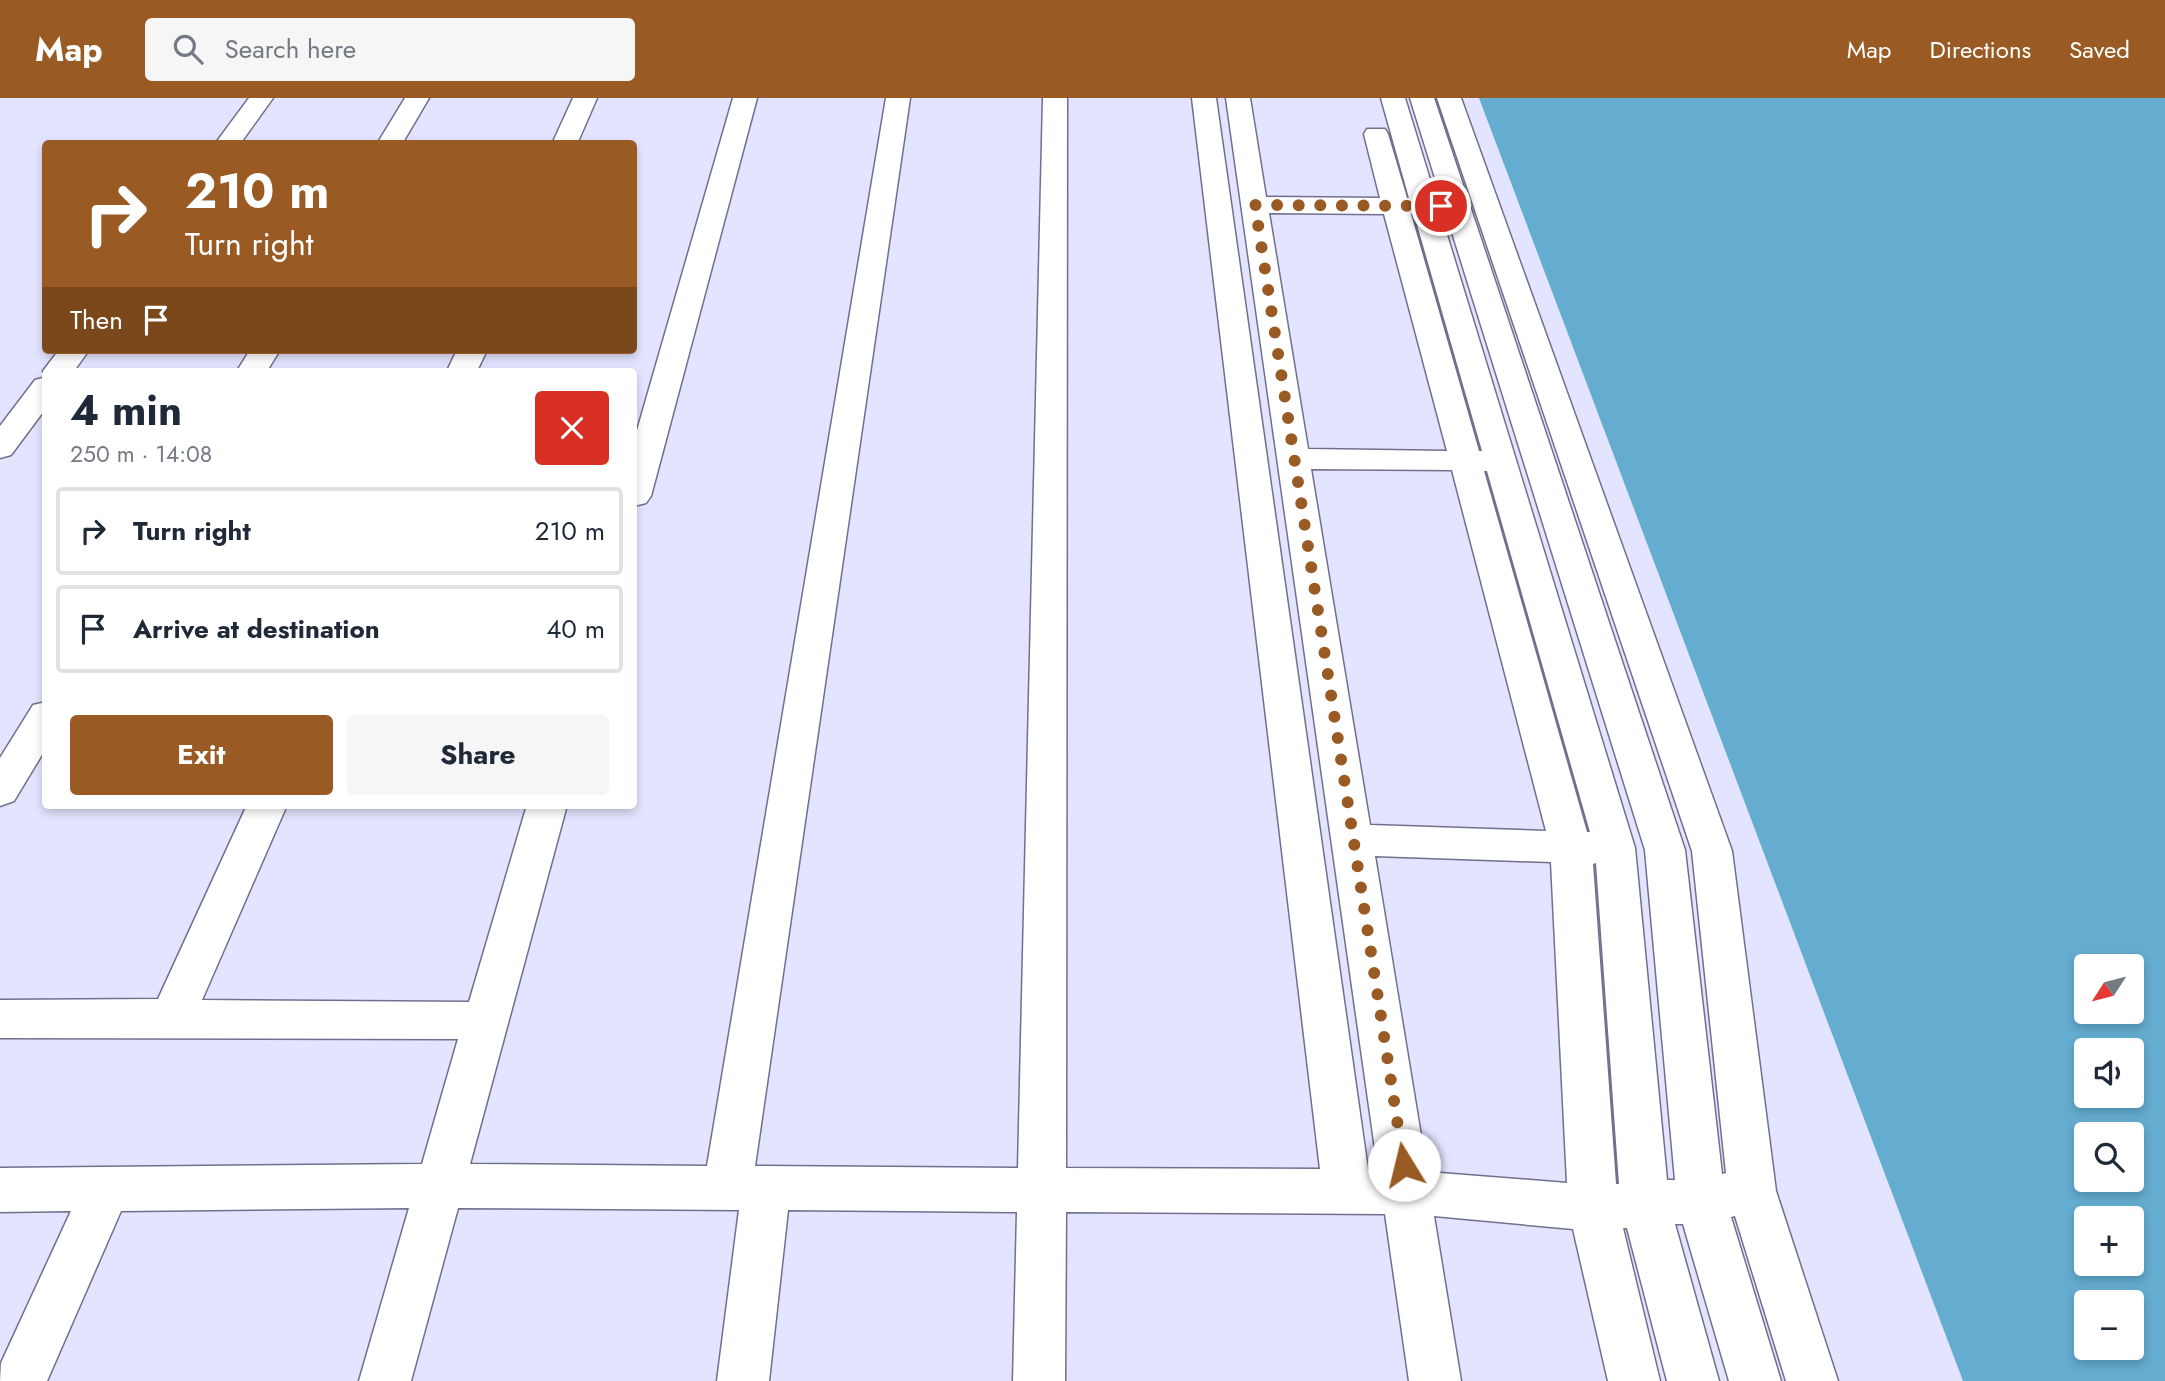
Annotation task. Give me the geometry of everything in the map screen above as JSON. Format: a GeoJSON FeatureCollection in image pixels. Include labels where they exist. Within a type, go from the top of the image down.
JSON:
{"type":"FeatureCollection","features":[{"type":"Feature","properties":{"kind":"street"},"geometry":{"type":"LineString","coordinates":[[229,140],[260,98]]}},
{"type":"Feature","properties":{"kind":"street"},"geometry":{"type":"LineString","coordinates":[[391,140],[417,98]]}},
{"type":"Feature","properties":{"kind":"street"},"geometry":{"type":"LineString","coordinates":[[566,140],[585,98]]}},
{"type":"Feature","properties":{"kind":"street"},"geometry":{"type":"LineString","coordinates":[[637,485],[745,98]]}},
{"type":"Feature","properties":{"kind":"street"},"geometry":{"type":"LineString","coordinates":[[743,1381],[747,1188],[898,98]]}},
{"type":"Feature","properties":{"kind":"street"},"geometry":{"type":"LineString","coordinates":[[1039,1381],[1039,1190],[1055,98]]}},
{"type":"Feature","properties":{"kind":"street"},"geometry":{"type":"LineString","coordinates":[[1204,98],[1347,1191]]}},
{"type":"Feature","properties":{"kind":"street"},"geometry":{"type":"LineString","coordinates":[[1238,98],[1436,1381]]}},
{"type":"Feature","properties":{"kind":"street"},"geometry":{"type":"LineString","coordinates":[[1367,98],[1441,206]]}},
{"type":"Feature","properties":{"kind":"street"},"geometry":{"type":"LineString","coordinates":[[1393,98],[1558,462],[1712,851],[1752,1191],[1812,1381]]}},
{"type":"Feature","properties":{"kind":"street"},"geometry":{"type":"LineString","coordinates":[[1422,98],[1483,461],[1571,847],[1593,1208],[1634,1381]]}},
{"type":"Feature","properties":{"kind":"street"},"geometry":{"type":"LineString","coordinates":[[1441,206],[1449,98]]}},
{"type":"Feature","properties":{"kind":"street"},"geometry":{"type":"LineString","coordinates":[[1255,205],[1441,206]]}},
{"type":"Feature","properties":{"kind":"street"},"geometry":{"type":"LineString","coordinates":[[0,449],[42,392]]}},
{"type":"Feature","properties":{"kind":"street"},"geometry":{"type":"LineString","coordinates":[[1294,459],[1558,462]]}},
{"type":"Feature","properties":{"kind":"street"},"geometry":{"type":"LineString","coordinates":[[1483,461],[1615,848],[1645,1205],[1693,1381]]}},
{"type":"Feature","properties":{"kind":"street"},"geometry":{"type":"LineString","coordinates":[[1558,462],[1665,850],[1701,1200],[1755,1381]]}},
{"type":"Feature","properties":{"kind":"street"},"geometry":{"type":"LineString","coordinates":[[0,791],[42,722]]}},
{"type":"Feature","properties":{"kind":"street"},"geometry":{"type":"LineString","coordinates":[[172,1018],[265,809]]}},
{"type":"Feature","properties":{"kind":"street"},"geometry":{"type":"LineString","coordinates":[[385,1381],[546,809]]}},
{"type":"Feature","properties":{"kind":"street"},"geometry":{"type":"LineString","coordinates":[[1354,840],[1712,851]]}},
{"type":"Feature","properties":{"kind":"street"},"geometry":{"type":"LineString","coordinates":[[0,1019],[486,1021]]}},
{"type":"Feature","properties":{"kind":"street"},"geometry":{"type":"LineString","coordinates":[[0,1190],[441,1185],[1347,1191],[1408,1192],[1593,1208],[1701,1200],[1752,1191]]}},
{"type":"Feature","properties":{"kind":"street"},"geometry":{"type":"LineString","coordinates":[[20,1381],[106,1189]]}},
{"type":"Feature","properties":{"kind":"water"},"geometry":{"type":"Polygon","coordinates":[[[1479,98],[2165,98],[2165,1381],[1963,1381],[1479,98]]]}},
{"type":"Feature","properties":{"kind":"route"},"geometry":{"type":"LineString","coordinates":[[1404,1165],[1255,205],[1441,206]]}}]}
